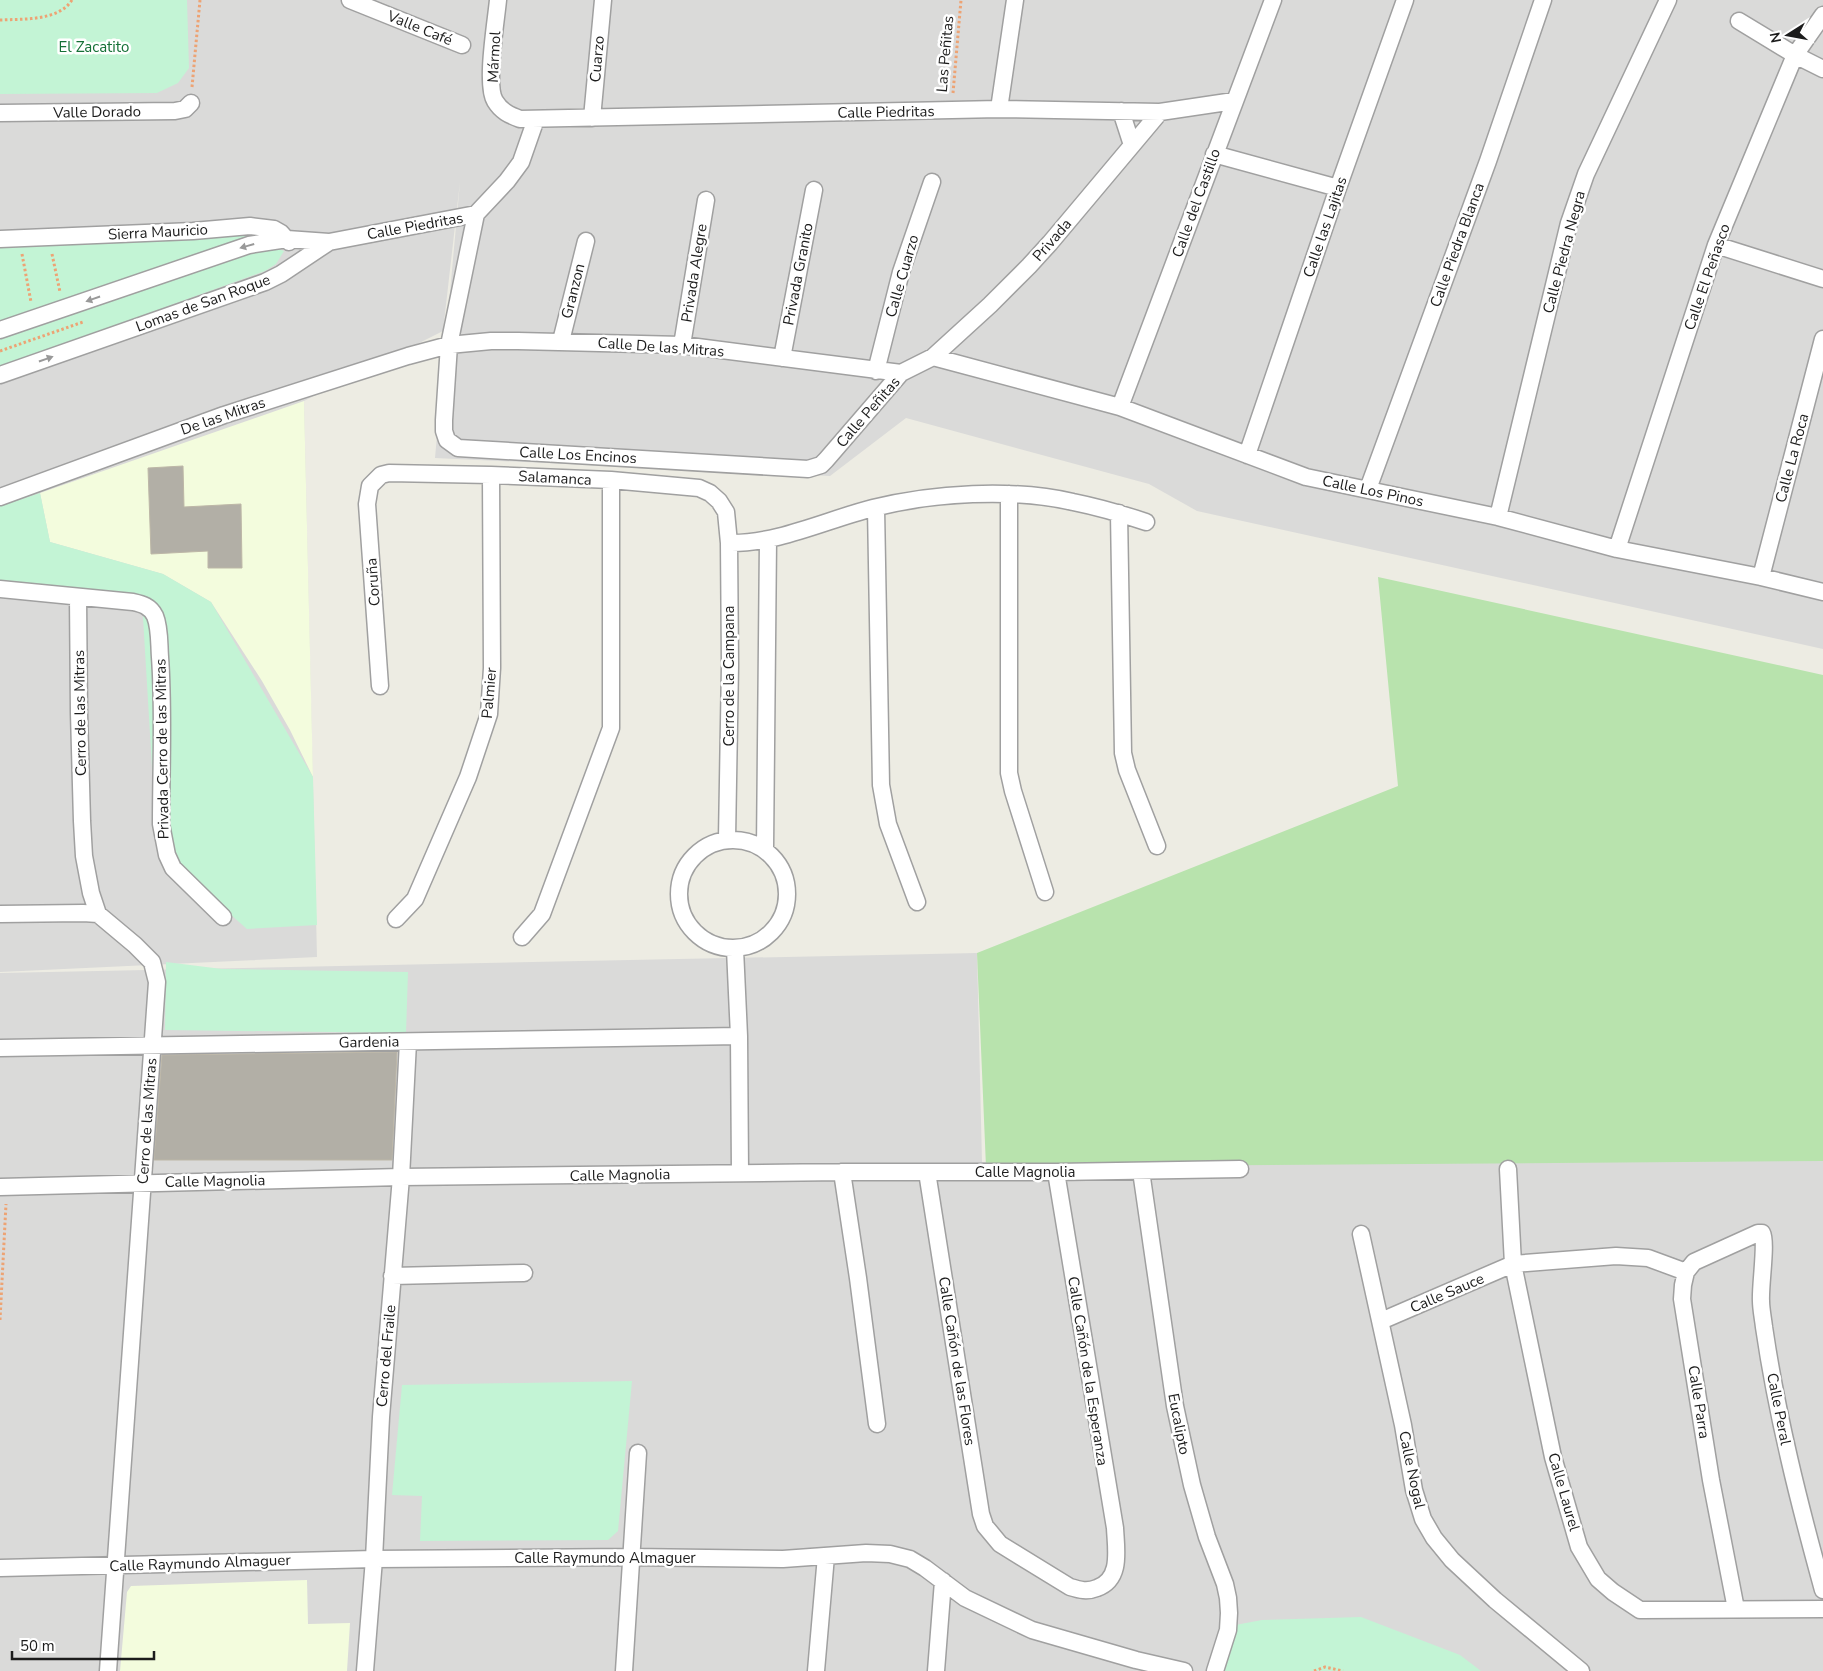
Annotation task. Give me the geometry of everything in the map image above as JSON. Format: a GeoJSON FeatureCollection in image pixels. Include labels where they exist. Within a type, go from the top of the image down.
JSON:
{"type":"FeatureCollection","features":[{"type":"Feature","properties":{"kind":"street","name":"Valle Café"},"geometry":{"type":"LineString","coordinates":[[350,0],[462,45]]}},
{"type":"Feature","properties":{"kind":"street","name":"Mármol"},"geometry":{"type":"LineString","coordinates":[[498,0],[490,84],[494,100],[502,111]]}},
{"type":"Feature","properties":{"kind":"street","name":"Cuarzo"},"geometry":{"type":"LineString","coordinates":[[592,118],[603,0]]}},
{"type":"Feature","properties":{"kind":"street"},"geometry":{"type":"LineString","coordinates":[[999,109],[1015,0]]}},
{"type":"Feature","properties":{"kind":"street","name":"Calle del Castillo"},"geometry":{"type":"LineString","coordinates":[[1120,407],[1273,0]]}},
{"type":"Feature","properties":{"kind":"street","name":"Calle Piedra Blanca"},"geometry":{"type":"LineString","coordinates":[[1368,489],[1488,161],[1543,0]]}},
{"type":"Feature","properties":{"kind":"street","name":"Calle Piedra Negra"},"geometry":{"type":"LineString","coordinates":[[1498,517],[1569,223],[1586,174],[1668,0]]}},
{"type":"Feature","properties":{"kind":"street","name":"Calle las Lajitas"},"geometry":{"type":"LineString","coordinates":[[1247,455],[1400,1]]}},
{"type":"Feature","properties":{"kind":"street","name":"Calle El Peñasco"},"geometry":{"type":"LineString","coordinates":[[1616,549],[1716,245],[1795,55],[1823,15]]}},
{"type":"Feature","properties":{"kind":"street"},"geometry":{"type":"LineString","coordinates":[[1739,21],[1795,55],[1823,69]]}},
{"type":"Feature","properties":{"kind":"street","name":"Calle Piedritas"},"geometry":{"type":"LineString","coordinates":[[502,111],[520,119],[999,109],[1160,112],[1234,101]]}},
{"type":"Feature","properties":{"kind":"street","name":"Valle Dorado"},"geometry":{"type":"LineString","coordinates":[[0,113],[175,111],[185,109],[191,103]]}},
{"type":"Feature","properties":{"kind":"street"},"geometry":{"type":"LineString","coordinates":[[1122,111],[1132,145]]}},
{"type":"Feature","properties":{"kind":"street","name":"Privada"},"geometry":{"type":"LineString","coordinates":[[932,357],[990,305],[1034,260],[1160,112]]}},
{"type":"Feature","properties":{"kind":"street","name":"Calle Piedritas"},"geometry":{"type":"LineString","coordinates":[[329,242],[476,214],[507,181],[521,162],[536,119]]}},
{"type":"Feature","properties":{"kind":"street"},"geometry":{"type":"LineString","coordinates":[[1214,154],[1338,188]]}},
{"type":"Feature","properties":{"kind":"street","name":"Calle Cuarzo"},"geometry":{"type":"LineString","coordinates":[[876,371],[901,272],[932,182]]}},
{"type":"Feature","properties":{"kind":"street","name":"Privada Granito"},"geometry":{"type":"LineString","coordinates":[[782,358],[814,190]]}},
{"type":"Feature","properties":{"kind":"street","name":"Privada Alegre"},"geometry":{"type":"LineString","coordinates":[[682,345],[706,200]]}},
{"type":"Feature","properties":{"kind":"street","name":"Calle Los Encinos"},"geometry":{"type":"LineString","coordinates":[[476,214],[450,345],[444,431],[447,440],[458,448],[808,469]]}},
{"type":"Feature","properties":{"kind":"street","name":"Sierra Mauricio"},"geometry":{"type":"LineString","coordinates":[[0,239],[194,231],[250,226],[274,229],[287,239]]}},
{"type":"Feature","properties":{"kind":"street"},"geometry":{"type":"LineString","coordinates":[[0,330],[248,245],[287,239],[329,242]]}},
{"type":"Feature","properties":{"kind":"street"},"geometry":{"type":"LineString","coordinates":[[287,239],[301,261]]}},
{"type":"Feature","properties":{"kind":"street","name":"Granzon"},"geometry":{"type":"LineString","coordinates":[[561,341],[586,241]]}},
{"type":"Feature","properties":{"kind":"street","name":"Lomas de San Roque"},"geometry":{"type":"LineString","coordinates":[[0,375],[265,282],[329,242]]}},
{"type":"Feature","properties":{"kind":"street"},"geometry":{"type":"LineString","coordinates":[[1716,245],[1823,279]]}},
{"type":"Feature","properties":{"kind":"street","name":"Calle La Roca"},"geometry":{"type":"LineString","coordinates":[[1760,577],[1823,340]]}},
{"type":"Feature","properties":{"kind":"street","name":"Calle De las Mitras"},"geometry":{"type":"LineString","coordinates":[[450,345],[491,341],[561,341],[682,345],[901,373]]}},
{"type":"Feature","properties":{"kind":"street","name":"De las Mitras"},"geometry":{"type":"LineString","coordinates":[[0,497],[224,415],[322,383],[450,345]]}},
{"type":"Feature","properties":{"kind":"street","name":"Calle Los Pinos"},"geometry":{"type":"LineString","coordinates":[[932,357],[1120,407],[1306,477],[1498,517],[1616,549],[1760,577],[1823,592]]}},
{"type":"Feature","properties":{"kind":"street","name":"Calle Peñitas"},"geometry":{"type":"LineString","coordinates":[[808,469],[821,465],[826,460],[901,373],[932,357]]}},
{"type":"Feature","properties":{"kind":"street","name":"Salamanca"},"geometry":{"type":"LineString","coordinates":[[375,480],[381,475],[399,472],[491,474],[610,480],[699,488],[710,493],[719,501],[726,512]]}},
{"type":"Feature","properties":{"kind":"street","name":"Palmier"},"geometry":{"type":"LineString","coordinates":[[396,919],[415,899],[468,777],[489,714],[492,668],[491,474]]}},
{"type":"Feature","properties":{"kind":"street","name":"Coruña"},"geometry":{"type":"LineString","coordinates":[[375,480],[370,486],[367,504],[380,686]]}},
{"type":"Feature","properties":{"kind":"street"},"geometry":{"type":"LineString","coordinates":[[522,937],[542,914],[611,728],[610,480]]}},
{"type":"Feature","properties":{"kind":"street"},"geometry":{"type":"LineString","coordinates":[[1009,494],[1009,773],[1013,791],[1046,892]]}},
{"type":"Feature","properties":{"kind":"street"},"geometry":{"type":"LineString","coordinates":[[729,543],[768,540],[876,508],[940,496],[1009,494],[1071,501],[1146,522]]}},
{"type":"Feature","properties":{"kind":"street"},"geometry":{"type":"LineString","coordinates":[[876,508],[881,785],[888,824],[917,902]]}},
{"type":"Feature","properties":{"kind":"street","name":"Cerro de la Campana"},"geometry":{"type":"LineString","coordinates":[[726,512],[729,543],[730,665],[727,839]]}},
{"type":"Feature","properties":{"kind":"street"},"geometry":{"type":"LineString","coordinates":[[1118,513],[1123,753],[1127,770],[1157,846]]}},
{"type":"Feature","properties":{"kind":"street"},"geometry":{"type":"LineString","coordinates":[[765,849],[768,540]]}},
{"type":"Feature","properties":{"kind":"street"},"geometry":{"type":"LineString","coordinates":[[0,589],[78,597]]}},
{"type":"Feature","properties":{"kind":"street","name":"Privada Cerro de las Mitras"},"geometry":{"type":"LineString","coordinates":[[78,597],[133,602],[146,606],[152,611],[157,622],[162,685],[161,824],[165,848],[174,868],[223,917]]}},
{"type":"Feature","properties":{"kind":"street","name":"Cerro de las Mitras"},"geometry":{"type":"LineString","coordinates":[[78,597],[82,821],[89,884],[98,914],[144,952],[154,969],[157,982],[117,1566],[108,1671]]}},
{"type":"Feature","properties":{"kind":"street"},"geometry":{"type":"LineString","coordinates":[[727,839],[747,841],[765,849],[778,864],[786,882],[787,902],[780,921],[768,936],[750,946],[735,948],[711,944],[694,932],[683,915],[678,896],[682,876],[692,858],[708,845],[727,839]]}},
{"type":"Feature","properties":{"kind":"street"},"geometry":{"type":"LineString","coordinates":[[0,914],[98,914]]}},
{"type":"Feature","properties":{"kind":"street"},"geometry":{"type":"LineString","coordinates":[[735,948],[739,1036],[740,1174]]}},
{"type":"Feature","properties":{"kind":"street","name":"Gardenia"},"geometry":{"type":"LineString","coordinates":[[0,1048],[739,1036]]}},
{"type":"Feature","properties":{"kind":"street","name":"Cerro del Fraile"},"geometry":{"type":"LineString","coordinates":[[365,1671],[408,1042]]}},
{"type":"Feature","properties":{"kind":"street","name":"Calle Magnolia"},"geometry":{"type":"LineString","coordinates":[[4,1187],[142,1182],[400,1177],[1240,1169]]}},
{"type":"Feature","properties":{"kind":"street","name":"Calle Laurel"},"geometry":{"type":"LineString","coordinates":[[1508,1169],[1513,1264],[1553,1457],[1579,1547],[1598,1578],[1613,1592],[1640,1610],[1823,1609]]}},
{"type":"Feature","properties":{"kind":"street","name":"Eucalipto"},"geometry":{"type":"LineString","coordinates":[[1141,1171],[1175,1406],[1192,1485],[1228,1598],[1230,1614],[1228,1630],[1214,1671]]}},
{"type":"Feature","properties":{"kind":"street"},"geometry":{"type":"LineString","coordinates":[[842,1172],[877,1424]]}},
{"type":"Feature","properties":{"kind":"street","name":"Calle Cañón de las Flores"},"geometry":{"type":"LineString","coordinates":[[927,1172],[985,1526],[1000,1544],[1070,1587],[1081,1591],[1104,1586],[1111,1580],[1115,1570]]}},
{"type":"Feature","properties":{"kind":"street","name":"Calle Cañón de la Esperanza"},"geometry":{"type":"LineString","coordinates":[[1056,1172],[1115,1528],[1117,1553],[1115,1570]]}},
{"type":"Feature","properties":{"kind":"street","name":"Calle Peral"},"geometry":{"type":"LineString","coordinates":[[1686,1272],[1694,1262],[1754,1234],[1762,1233],[1765,1241],[1761,1275],[1761,1303],[1767,1347],[1791,1468],[1823,1590]]}},
{"type":"Feature","properties":{"kind":"street","name":"Calle Nogal"},"geometry":{"type":"LineString","coordinates":[[1361,1234],[1381,1321],[1414,1490],[1423,1519],[1434,1538],[1452,1560],[1496,1600],[1582,1671]]}},
{"type":"Feature","properties":{"kind":"street","name":"Calle Sauce"},"geometry":{"type":"LineString","coordinates":[[1381,1321],[1513,1264],[1616,1256],[1648,1258],[1686,1272]]}},
{"type":"Feature","properties":{"kind":"street","name":"Calle Parra"},"geometry":{"type":"LineString","coordinates":[[1686,1272],[1682,1298],[1711,1480],[1736,1609]]}},
{"type":"Feature","properties":{"kind":"street"},"geometry":{"type":"LineString","coordinates":[[392,1276],[524,1273]]}},
{"type":"Feature","properties":{"kind":"street"},"geometry":{"type":"LineString","coordinates":[[624,1671],[638,1453]]}},
{"type":"Feature","properties":{"kind":"street","name":"Calle Raymundo Almaguer"},"geometry":{"type":"LineString","coordinates":[[0,1568],[374,1559],[783,1558],[890,1554],[910,1559],[965,1598],[1032,1630],[1136,1660],[1184,1671]]}},
{"type":"Feature","properties":{"kind":"street"},"geometry":{"type":"LineString","coordinates":[[816,1671],[826,1556]]}},
{"type":"Feature","properties":{"kind":"street"},"geometry":{"type":"LineString","coordinates":[[936,1671],[943,1581]]}},
{"type":"Feature","properties":{"kind":"path"},"geometry":{"type":"LineString","coordinates":[[0,20],[36,19],[67,8],[72,0]]}},
{"type":"Feature","properties":{"kind":"path"},"geometry":{"type":"LineString","coordinates":[[191,103],[200,0]]}},
{"type":"Feature","properties":{"kind":"path","name":"Las Peñitas"},"geometry":{"type":"LineString","coordinates":[[951,111],[961,0]]}},
{"type":"Feature","properties":{"kind":"path"},"geometry":{"type":"LineString","coordinates":[[21,252],[32,306]]}},
{"type":"Feature","properties":{"kind":"path"},"geometry":{"type":"LineString","coordinates":[[52,252],[61,296]]}},
{"type":"Feature","properties":{"kind":"path"},"geometry":{"type":"LineString","coordinates":[[0,1320],[4,1187]]}},
{"type":"Feature","properties":{"kind":"path"},"geometry":{"type":"LineString","coordinates":[[1314,1671],[1325,1667],[1343,1671]]}},
{"type":"Feature","properties":{"kind":"shaded area"},"geometry":{"type":"Polygon","coordinates":[[[0,0],[1823,0],[1823,649],[1197,511],[1149,484],[906,418],[830,476],[435,458],[460,182],[443,331],[304,401],[317,957],[0,972],[0,0]]]}},
{"type":"Feature","properties":{"kind":"shaded area"},"geometry":{"type":"Polygon","coordinates":[[[304,401],[313,777],[290,730],[262,681],[211,602],[163,574],[50,542],[40,493],[304,401]]]}},
{"type":"Feature","properties":{"kind":"shaded area"},"geometry":{"type":"Polygon","coordinates":[[[977,953],[982,1162],[1146,1158],[1823,1160],[1823,1671],[0,1671],[0,973],[977,953]]]}},
{"type":"Feature","properties":{"kind":"shaded area"},"geometry":{"type":"Polygon","coordinates":[[[307,1580],[308,1624],[350,1623],[347,1671],[120,1671],[127,1592],[131,1586],[307,1580]]]}},
{"type":"Feature","properties":{"kind":"green space","name":"El Zacatito"},"geometry":{"type":"Polygon","coordinates":[[[0,0],[187,0],[189,68],[178,83],[157,93],[0,94],[0,0]]]}},
{"type":"Feature","properties":{"kind":"green space"},"geometry":{"type":"Polygon","coordinates":[[[270,234],[0,326],[0,244],[50,244],[270,234]]]}},
{"type":"Feature","properties":{"kind":"green space"},"geometry":{"type":"Polygon","coordinates":[[[270,246],[284,251],[276,264],[265,271],[0,367],[0,333],[270,246]]]}},
{"type":"Feature","properties":{"kind":"green space"},"geometry":{"type":"Polygon","coordinates":[[[40,493],[50,542],[163,574],[211,602],[313,777],[317,925],[247,929],[157,850],[142,601],[0,583],[0,506],[40,493]]]}},
{"type":"Feature","properties":{"kind":"green space"},"geometry":{"type":"Polygon","coordinates":[[[1378,577],[1823,675],[1823,1161],[986,1167],[977,953],[1398,786],[1378,577]]]}},
{"type":"Feature","properties":{"kind":"green space"},"geometry":{"type":"Polygon","coordinates":[[[166,962],[222,969],[408,972],[406,1033],[165,1030],[166,962]]]}},
{"type":"Feature","properties":{"kind":"green space"},"geometry":{"type":"Polygon","coordinates":[[[632,1381],[618,1531],[608,1540],[420,1541],[422,1496],[392,1495],[402,1385],[632,1381]]]}},
{"type":"Feature","properties":{"kind":"green space"},"geometry":{"type":"Polygon","coordinates":[[[1361,1617],[1460,1655],[1481,1671],[1220,1671],[1230,1626],[1262,1620],[1361,1617]]]}},
{"type":"Feature","properties":{"kind":"building"},"geometry":{"type":"Polygon","coordinates":[[[183,466],[184,507],[241,504],[242,568],[208,568],[208,551],[151,554],[148,468],[183,466]]]}},
{"type":"Feature","properties":{"kind":"building"},"geometry":{"type":"Polygon","coordinates":[[[397,1052],[392,1160],[154,1160],[162,1055],[397,1052]]]}}]}
